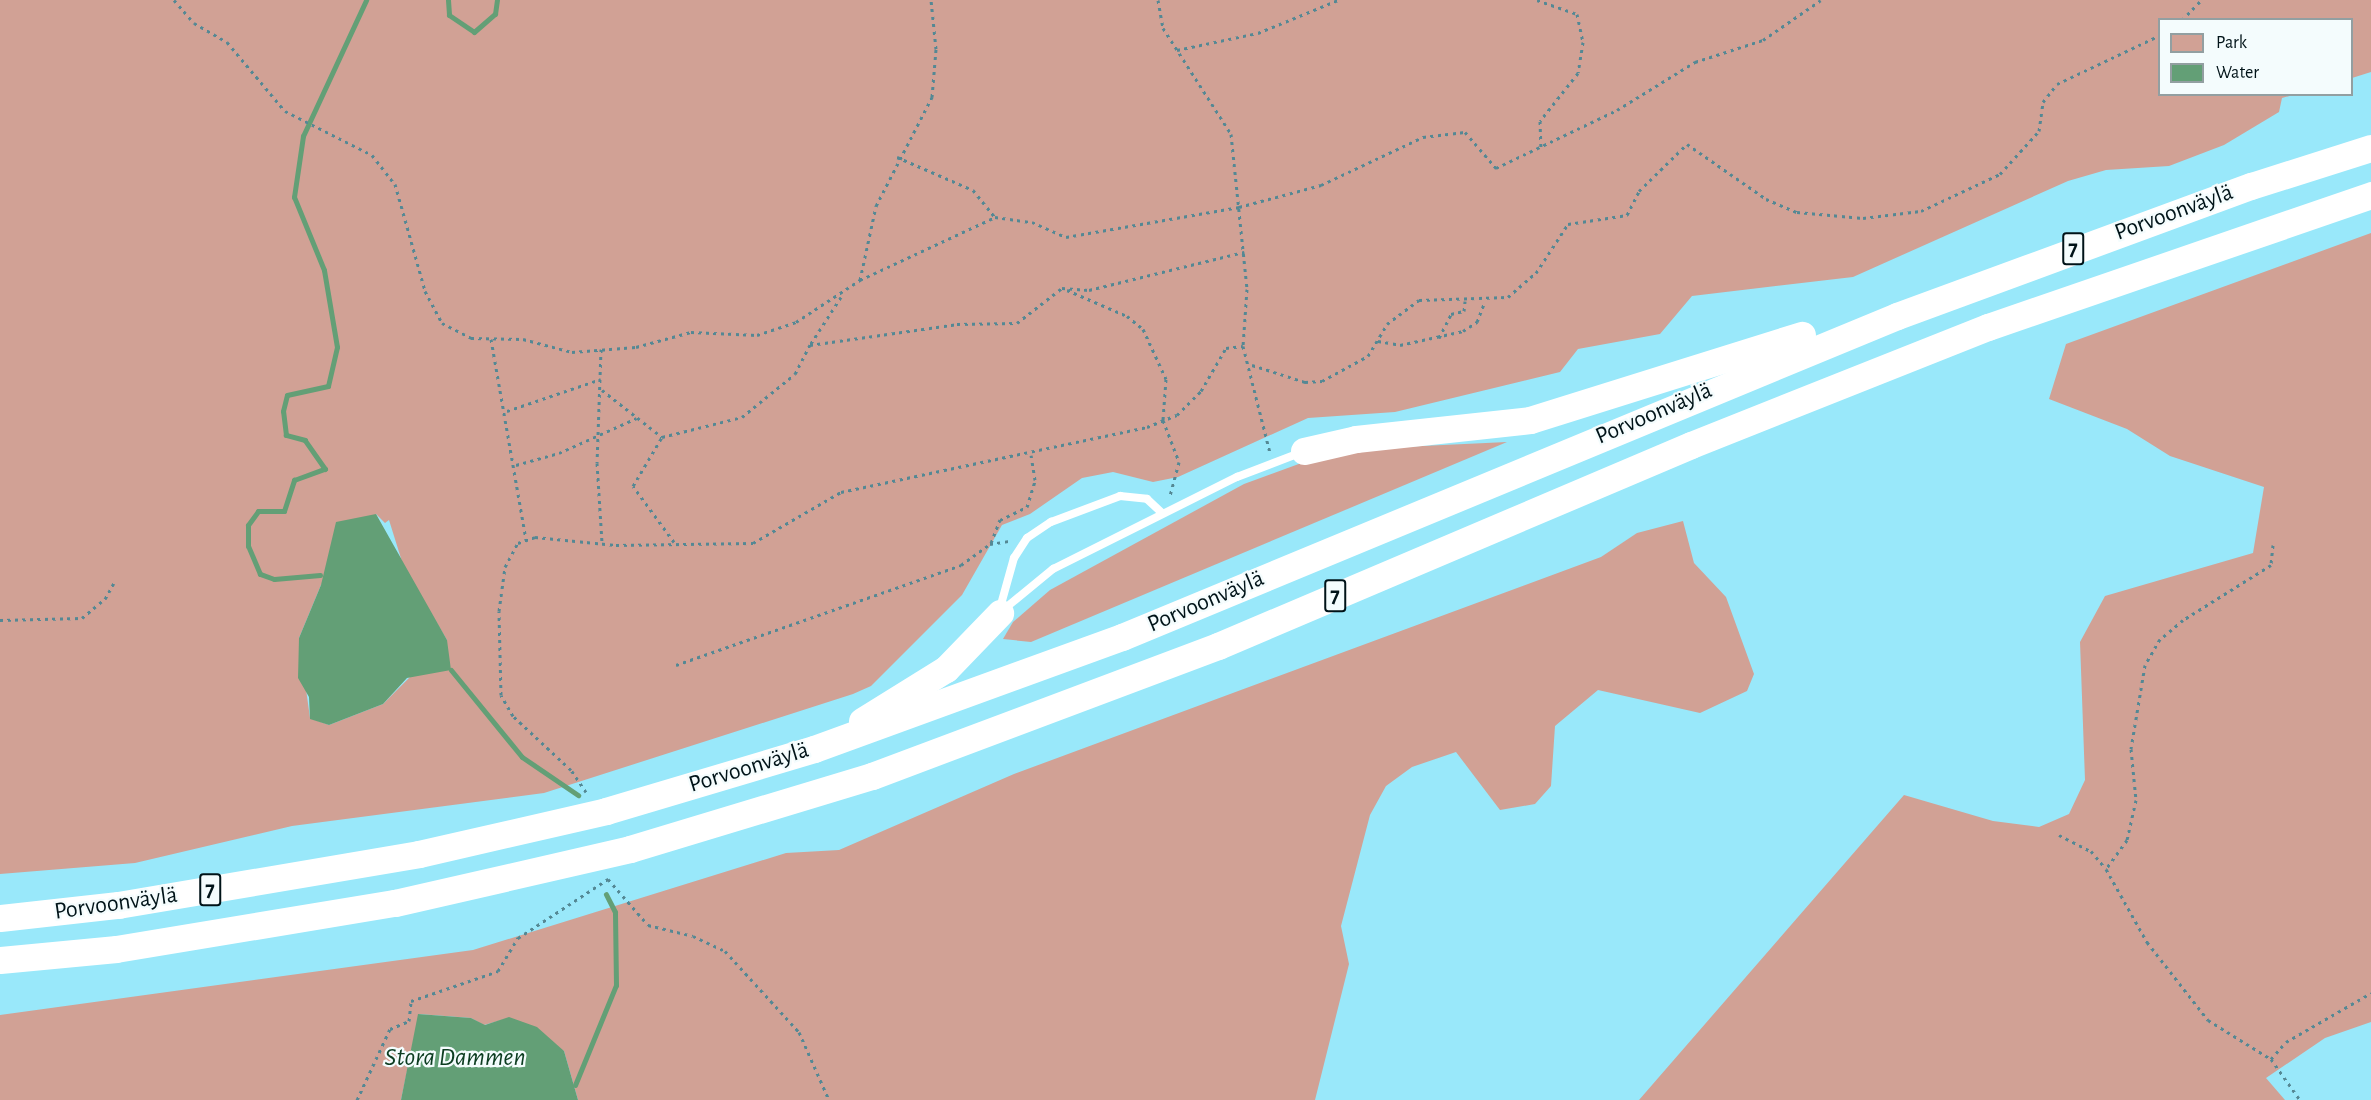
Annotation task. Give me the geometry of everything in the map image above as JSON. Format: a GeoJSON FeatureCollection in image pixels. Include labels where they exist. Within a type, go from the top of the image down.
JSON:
{"type":"FeatureCollection","features":[{"type":"Feature","properties":{"kind":"highway","name":"Porvoonväylä"},"geometry":{"type":"LineString","coordinates":[[0,918],[130,903],[419,854],[606,811],[814,749],[1133,633],[1897,316],[2197,205],[2371,148]]}},
{"type":"Feature","properties":{"kind":"highway","name":"Porvoonväylä"},"geometry":{"type":"LineString","coordinates":[[0,960],[116,949],[395,903],[630,849],[872,776],[1218,646],[1691,445],[1989,327],[2371,195]]}},
{"type":"Feature","properties":{"kind":"highway"},"geometry":{"type":"LineString","coordinates":[[1304,451],[1356,439],[1488,428],[1551,416],[1805,334],[1897,316]]}},
{"type":"Feature","properties":{"kind":"highway"},"geometry":{"type":"LineString","coordinates":[[814,749],[946,669],[1000,613]]}},
{"type":"Feature","properties":{"kind":"lane"},"geometry":{"type":"LineString","coordinates":[[1000,613],[1034,580],[1162,513],[1272,462],[1304,451]]}},
{"type":"Feature","properties":{"kind":"lane"},"geometry":{"type":"LineString","coordinates":[[1000,613],[1014,558],[1027,538],[1051,522],[1120,496],[1140,496],[1162,513]]}},
{"type":"Feature","properties":{"kind":"path"},"geometry":{"type":"LineString","coordinates":[[174,0],[194,23],[227,42],[285,111],[327,129],[372,154],[395,184],[425,291],[442,323],[471,338],[523,339],[572,352],[636,347],[691,332],[758,335],[796,322],[842,296],[860,280],[995,217],[1032,222],[1066,237],[1239,207],[1321,185],[1423,137],[1465,132],[1496,168],[1617,110],[1695,62],[1764,40],[1821,0]]}},
{"type":"Feature","properties":{"kind":"path"},"geometry":{"type":"LineString","coordinates":[[860,280],[876,206],[897,157],[932,97],[936,49],[931,0]]}},
{"type":"Feature","properties":{"kind":"path"},"geometry":{"type":"LineString","coordinates":[[1158,0],[1163,28],[1231,134],[1244,252],[1243,346],[1252,365],[1272,462]]}},
{"type":"Feature","properties":{"kind":"path"},"geometry":{"type":"LineString","coordinates":[[1177,50],[1258,33],[1338,0]]}},
{"type":"Feature","properties":{"kind":"path"},"geometry":{"type":"LineString","coordinates":[[1537,0],[1577,14],[1583,42],[1578,73],[1540,121],[1541,147]]}},
{"type":"Feature","properties":{"kind":"path"},"geometry":{"type":"LineString","coordinates":[[2184,18],[2201,0]]}},
{"type":"Feature","properties":{"kind":"path"},"geometry":{"type":"LineString","coordinates":[[1252,365],[1305,382],[1322,381],[1349,370],[1378,341],[1387,324],[1419,300],[1485,301],[1508,297],[1536,273],[1568,224],[1627,215],[1639,191],[1687,144],[1766,198],[1797,212],[1863,218],[1921,211],[2000,174],[2039,131],[2043,102],[2057,84],[2158,36]]}},
{"type":"Feature","properties":{"kind":"path"},"geometry":{"type":"LineString","coordinates":[[897,157],[973,190],[995,217]]}},
{"type":"Feature","properties":{"kind":"path"},"geometry":{"type":"LineString","coordinates":[[810,345],[957,324],[1017,323],[1062,288],[1089,290],[1244,252]]}},
{"type":"Feature","properties":{"kind":"path"},"geometry":{"type":"LineString","coordinates":[[1062,288],[1127,316],[1143,329],[1166,379],[1163,420],[1179,462],[1178,477],[1162,513]]}},
{"type":"Feature","properties":{"kind":"path"},"geometry":{"type":"LineString","coordinates":[[674,542],[633,486],[662,437],[742,417],[795,374],[810,345],[842,296]]}},
{"type":"Feature","properties":{"kind":"path"},"geometry":{"type":"LineString","coordinates":[[1439,338],[1451,314],[1464,311],[1465,301]]}},
{"type":"Feature","properties":{"kind":"path"},"geometry":{"type":"LineString","coordinates":[[1378,341],[1400,345],[1439,338],[1477,322],[1485,301]]}},
{"type":"Feature","properties":{"kind":"path"},"geometry":{"type":"LineString","coordinates":[[490,339],[507,411],[526,540]]}},
{"type":"Feature","properties":{"kind":"path"},"geometry":{"type":"LineString","coordinates":[[586,792],[571,770],[513,716],[501,695],[499,611],[505,567],[518,543],[558,537],[602,543],[753,543],[841,492],[1031,455],[1163,420],[1201,391],[1226,348],[1243,346]]}},
{"type":"Feature","properties":{"kind":"path"},"geometry":{"type":"LineString","coordinates":[[601,349],[602,390],[598,437],[602,543]]}},
{"type":"Feature","properties":{"kind":"path"},"geometry":{"type":"LineString","coordinates":[[507,411],[545,394],[601,380]]}},
{"type":"Feature","properties":{"kind":"path"},"geometry":{"type":"LineString","coordinates":[[602,390],[662,437]]}},
{"type":"Feature","properties":{"kind":"path"},"geometry":{"type":"LineString","coordinates":[[515,465],[598,437],[637,418]]}},
{"type":"Feature","properties":{"kind":"path"},"geometry":{"type":"LineString","coordinates":[[676,665],[961,565],[990,544],[1000,520],[1027,507],[1035,480],[1031,455]]}},
{"type":"Feature","properties":{"kind":"path"},"geometry":{"type":"LineString","coordinates":[[2106,869],[2127,840],[2136,800],[2131,749],[2145,665],[2160,639],[2183,620],[2271,565],[2273,545]]}},
{"type":"Feature","properties":{"kind":"path"},"geometry":{"type":"LineString","coordinates":[[0,620],[82,618],[105,599],[114,583]]}},
{"type":"Feature","properties":{"kind":"path"},"geometry":{"type":"LineString","coordinates":[[2059,835],[2091,851],[2106,869],[2147,942],[2208,1020],[2238,1044],[2271,1059],[2300,1100]]}},
{"type":"Feature","properties":{"kind":"path"},"geometry":{"type":"LineString","coordinates":[[357,1100],[390,1029],[409,1021],[411,1001],[498,970],[518,938],[608,879],[648,925],[693,936],[725,951],[799,1032],[829,1100]]}},
{"type":"Feature","properties":{"kind":"path"},"geometry":{"type":"LineString","coordinates":[[2271,1059],[2286,1042],[2371,993]]}},
{"type":"Feature","properties":{"kind":"green space"},"geometry":{"type":"Polygon","coordinates":[[[0,0],[2371,0],[2371,72],[2353,78],[2353,18],[2158,18],[2158,96],[2289,96],[2282,98],[2279,112],[2224,145],[2169,166],[2106,170],[2068,181],[1853,277],[1692,296],[1660,334],[1578,349],[1560,372],[1395,412],[1308,418],[1178,477],[1153,482],[1113,472],[1082,478],[1030,514],[1002,525],[962,595],[871,686],[853,694],[544,793],[292,826],[135,863],[0,874],[0,0]],[[376,514],[321,585],[299,638],[310,718],[329,725],[383,704],[447,640],[404,568],[389,520],[385,523],[376,514]]]}},
{"type":"Feature","properties":{"kind":"green space"},"geometry":{"type":"Polygon","coordinates":[[[2371,233],[2371,1022],[2325,1038],[2266,1078],[2285,1100],[1639,1100],[1904,795],[1993,821],[2039,827],[2069,814],[2085,780],[2080,642],[2105,596],[2253,553],[2264,487],[2170,456],[2127,429],[2049,399],[2066,344],[2371,233]]]}},
{"type":"Feature","properties":{"kind":"green space"},"geometry":{"type":"Polygon","coordinates":[[[1507,442],[1031,642],[1003,639],[1013,622],[1050,590],[1244,484],[1337,450],[1507,442]]]}},
{"type":"Feature","properties":{"kind":"green space"},"geometry":{"type":"Polygon","coordinates":[[[1683,521],[1694,563],[1726,597],[1754,674],[1747,691],[1700,713],[1598,690],[1555,726],[1551,786],[1535,804],[1500,810],[1456,752],[1412,767],[1386,786],[1370,815],[1341,926],[1349,964],[1315,1100],[578,1100],[564,1051],[509,1018],[484,1025],[471,1018],[419,1014],[401,1100],[0,1100],[0,1015],[473,950],[786,853],[839,850],[1014,774],[1601,557],[1637,533],[1683,521]]]}},
{"type":"Feature","properties":{"kind":"water"},"geometry":{"type":"Polygon","coordinates":[[[376,514],[447,640],[451,670],[407,678],[383,704],[329,725],[310,719],[309,697],[298,678],[299,638],[321,585],[336,522],[376,514]]]}},
{"type":"Feature","properties":{"kind":"water","name":"Stora Dammen"},"geometry":{"type":"Polygon","coordinates":[[[418,1014],[471,1018],[485,1025],[509,1017],[537,1027],[564,1051],[578,1100],[401,1100],[418,1014]]]}},
{"type":"Feature","properties":{"kind":"waterway"},"geometry":{"type":"LineString","coordinates":[[320,575],[274,579],[260,574],[248,546],[248,525],[258,511],[284,511],[294,480],[325,469],[305,440],[286,435],[283,411],[287,395],[328,386],[337,347],[324,270],[294,197],[303,136],[366,0]]}},
{"type":"Feature","properties":{"kind":"waterway"},"geometry":{"type":"LineString","coordinates":[[448,0],[449,15],[474,32],[495,14],[497,0]]}},
{"type":"Feature","properties":{"kind":"waterway"},"geometry":{"type":"LineString","coordinates":[[451,670],[522,757],[578,795]]}},
{"type":"Feature","properties":{"kind":"waterway"},"geometry":{"type":"LineString","coordinates":[[575,1085],[616,985],[615,912],[606,894]]}}]}
